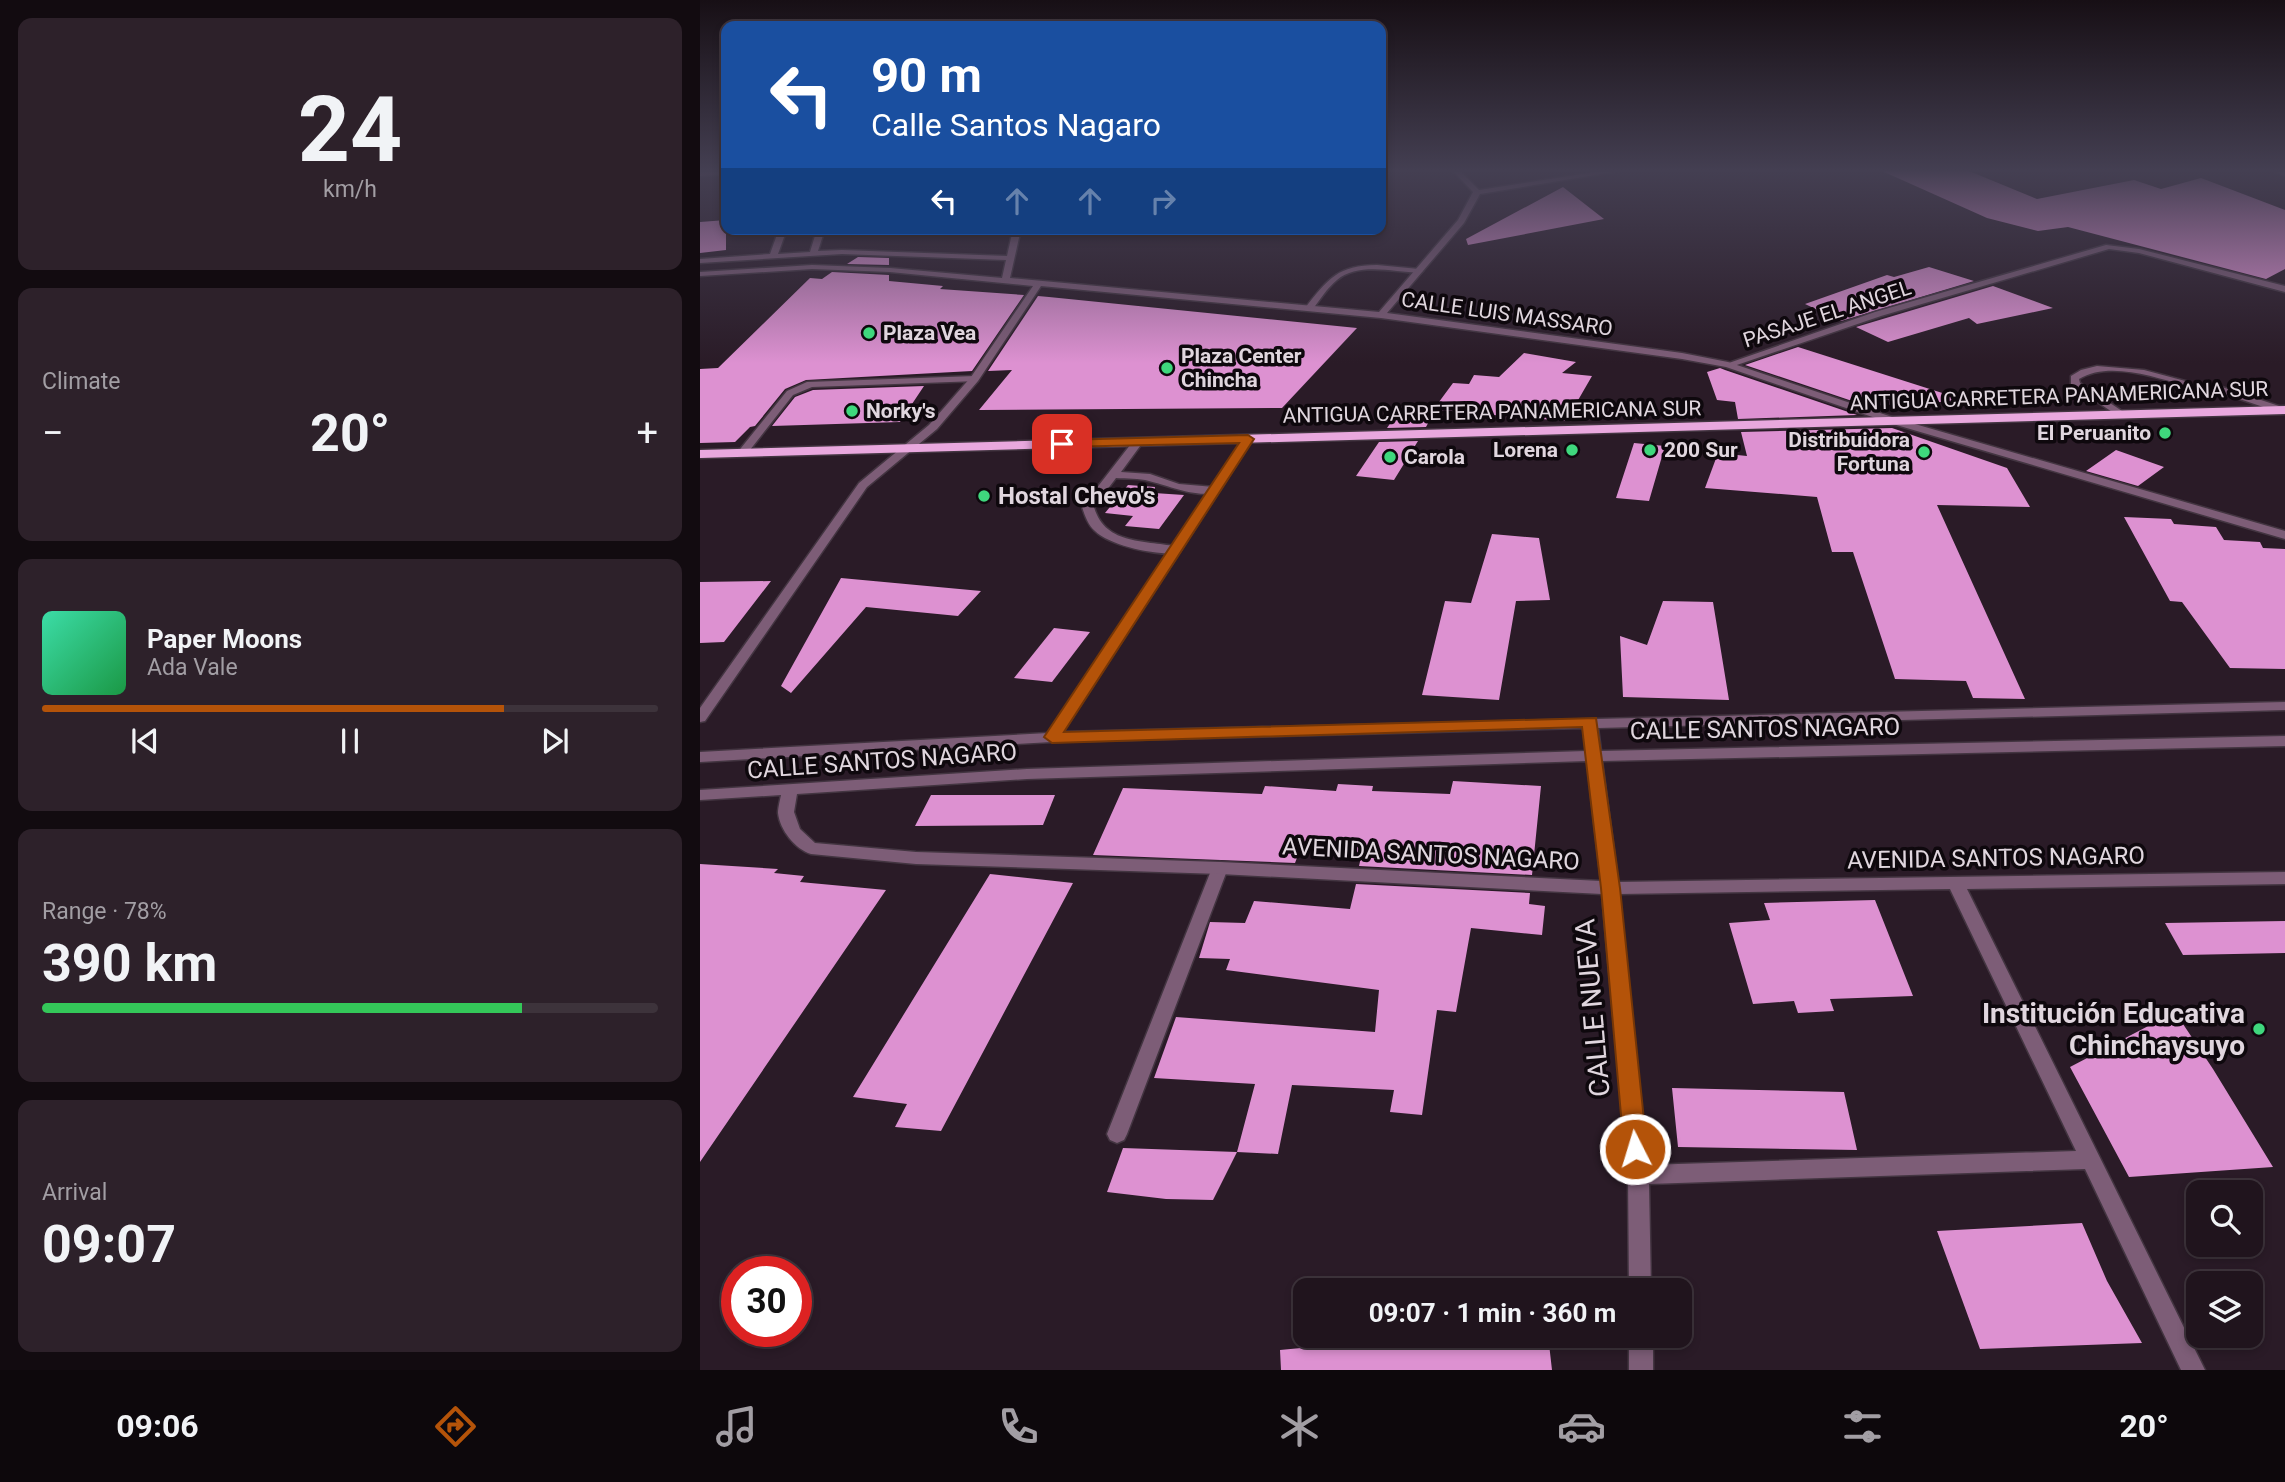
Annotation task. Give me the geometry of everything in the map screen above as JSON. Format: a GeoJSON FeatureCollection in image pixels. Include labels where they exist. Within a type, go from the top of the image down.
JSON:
{"type":"FeatureCollection","features":[{"type":"Feature","properties":{"kind":"highway","name":"ANTIGUA CARRETERA PANAMERICANA SUR"},"geometry":{"type":"LineString","coordinates":[[700,454],[2284,410]]}},
{"type":"Feature","properties":{"kind":"street"},"geometry":{"type":"LineString","coordinates":[[774,255],[781,235]]}},
{"type":"Feature","properties":{"kind":"street"},"geometry":{"type":"LineString","coordinates":[[814,253],[819,235]]}},
{"type":"Feature","properties":{"kind":"street"},"geometry":{"type":"LineString","coordinates":[[1005,282],[1015,235]]}},
{"type":"Feature","properties":{"kind":"street"},"geometry":{"type":"LineString","coordinates":[[1381,315],[1449,235]]}},
{"type":"Feature","properties":{"kind":"street","name":"PASAJE EL ANGEL"},"geometry":{"type":"LineString","coordinates":[[1728,365],[1878,314],[2098,248],[2139,250],[2285,289]]}},
{"type":"Feature","properties":{"kind":"street"},"geometry":{"type":"LineString","coordinates":[[700,261],[814,253],[1009,258]]}},
{"type":"Feature","properties":{"kind":"street","name":"CALLE LUIS MASSARO"},"geometry":{"type":"LineString","coordinates":[[700,274],[812,267],[890,270],[1381,315],[1682,356],[1728,365],[1897,422],[2285,536]]}},
{"type":"Feature","properties":{"kind":"street"},"geometry":{"type":"LineString","coordinates":[[1309,309],[1336,276],[1344,272],[1369,268],[1419,271]]}},
{"type":"Feature","properties":{"kind":"street"},"geometry":{"type":"LineString","coordinates":[[700,718],[863,485],[933,427],[975,379],[1038,284]]}},
{"type":"Feature","properties":{"kind":"street"},"geometry":{"type":"LineString","coordinates":[[2118,413],[2077,384],[2074,378],[2080,373],[2109,369],[2132,370],[2185,382]]}},
{"type":"Feature","properties":{"kind":"street"},"geometry":{"type":"LineString","coordinates":[[742,453],[790,393],[810,384],[975,379]]}},
{"type":"Feature","properties":{"kind":"street"},"geometry":{"type":"LineString","coordinates":[[2219,389],[2284,410]]}},
{"type":"Feature","properties":{"kind":"street"},"geometry":{"type":"LineString","coordinates":[[1052,737],[1248,439]]}},
{"type":"Feature","properties":{"kind":"street"},"geometry":{"type":"LineString","coordinates":[[1138,442],[1088,507],[1092,522],[1123,543],[1175,550]]}},
{"type":"Feature","properties":{"kind":"street"},"geometry":{"type":"LineString","coordinates":[[1114,475],[1150,477],[1177,487],[1214,490]]}},
{"type":"Feature","properties":{"kind":"street","name":"CALLE SANTOS NAGARO"},"geometry":{"type":"LineString","coordinates":[[700,757],[1052,737],[2285,706]]}},
{"type":"Feature","properties":{"kind":"street","name":"CALLE NUEVA"},"geometry":{"type":"LineString","coordinates":[[1590,722],[1611,888],[1638,1175],[1640,1278]]}},
{"type":"Feature","properties":{"kind":"street","name":"CALLE SANTOS NAGARO"},"geometry":{"type":"LineString","coordinates":[[700,796],[1027,775],[1596,755],[2285,741]]}},
{"type":"Feature","properties":{"kind":"street","name":"AVENIDA SANTOS NAGARO"},"geometry":{"type":"LineString","coordinates":[[790,790],[786,812],[793,832],[811,848],[916,858],[1220,868],[1611,888],[2285,878]]}},
{"type":"Feature","properties":{"kind":"street"},"geometry":{"type":"LineString","coordinates":[[1118,1134],[1220,868]]}},
{"type":"Feature","properties":{"kind":"street"},"geometry":{"type":"LineString","coordinates":[[1956,883],[2193,1370]]}},
{"type":"Feature","properties":{"kind":"street"},"geometry":{"type":"LineString","coordinates":[[1638,1175],[2091,1160]]}},
{"type":"Feature","properties":{"kind":"street"},"geometry":{"type":"LineString","coordinates":[[1641,1348],[1641,1370]]}},
{"type":"Feature","properties":{"kind":"building"},"geometry":{"type":"Polygon","coordinates":[[[700,235],[726,235],[726,250],[700,253],[700,235]]]}},
{"type":"Feature","properties":{"kind":"building"},"geometry":{"type":"Polygon","coordinates":[[[1474,235],[1521,235],[1468,245],[1466,239],[1474,235]]]}},
{"type":"Feature","properties":{"kind":"building"},"geometry":{"type":"Polygon","coordinates":[[[2098,235],[2285,235],[2285,269],[2266,279],[2098,235]]]}},
{"type":"Feature","properties":{"kind":"building"},"geometry":{"type":"Polygon","coordinates":[[[858,257],[889,258],[889,265],[847,264],[858,257]]]}},
{"type":"Feature","properties":{"kind":"building"},"geometry":{"type":"Polygon","coordinates":[[[1929,267],[1974,281],[1841,321],[1805,304],[1887,275],[1894,277],[1929,267]]]}},
{"type":"Feature","properties":{"kind":"building","name":"Plaza Vea"},"geometry":{"type":"Polygon","coordinates":[[[832,272],[889,275],[889,281],[943,286],[940,289],[1024,295],[972,371],[806,380],[785,389],[755,426],[750,427],[735,442],[700,443],[700,369],[718,368],[810,278],[822,279],[832,272]]]}},
{"type":"Feature","properties":{"kind":"building"},"geometry":{"type":"Polygon","coordinates":[[[1993,286],[2053,308],[1977,324],[1969,318],[1888,342],[1856,327],[1993,286]]]}},
{"type":"Feature","properties":{"kind":"building","name":"Plaza Center Chincha"},"geometry":{"type":"Polygon","coordinates":[[[1038,296],[1357,328],[1282,408],[979,410],[1012,370],[988,371],[1038,296]]]}},
{"type":"Feature","properties":{"kind":"building"},"geometry":{"type":"Polygon","coordinates":[[[1798,347],[1958,398],[1957,401],[1867,406],[1745,365],[1798,347]]]}},
{"type":"Feature","properties":{"kind":"building"},"geometry":{"type":"Polygon","coordinates":[[[1524,353],[1576,362],[1562,373],[1592,376],[1566,421],[1435,410],[1426,427],[1387,428],[1402,406],[1433,410],[1453,383],[1469,384],[1474,375],[1499,377],[1524,353]]]}},
{"type":"Feature","properties":{"kind":"building"},"geometry":{"type":"Polygon","coordinates":[[[1720,368],[1857,415],[1738,419],[1735,402],[1717,400],[1707,372],[1720,368]]]}},
{"type":"Feature","properties":{"kind":"building","name":"Norky's"},"geometry":{"type":"Polygon","coordinates":[[[924,386],[900,422],[772,426],[795,397],[813,390],[924,386]]]}},
{"type":"Feature","properties":{"kind":"building"},"geometry":{"type":"Polygon","coordinates":[[[1892,428],[2007,468],[2030,507],[1937,505],[2025,699],[1973,698],[1966,681],[1895,679],[1853,552],[1832,552],[1817,497],[1705,488],[1718,453],[1747,456],[1741,432],[1892,428]]]}},
{"type":"Feature","properties":{"kind":"building"},"geometry":{"type":"Polygon","coordinates":[[[1418,441],[1394,480],[1356,476],[1379,442],[1418,441]]]}},
{"type":"Feature","properties":{"kind":"building"},"geometry":{"type":"Polygon","coordinates":[[[1634,443],[1665,446],[1649,501],[1616,498],[1634,443]]]}},
{"type":"Feature","properties":{"kind":"building"},"geometry":{"type":"Polygon","coordinates":[[[2116,450],[2164,467],[2138,486],[2086,471],[2116,450]]]}},
{"type":"Feature","properties":{"kind":"building"},"geometry":{"type":"Polygon","coordinates":[[[1128,485],[1155,487],[1154,493],[1184,495],[1159,529],[1125,526],[1133,516],[1105,513],[1128,485]]]}},
{"type":"Feature","properties":{"kind":"building"},"geometry":{"type":"Polygon","coordinates":[[[2124,517],[2171,519],[2174,524],[2216,527],[2224,540],[2260,542],[2263,548],[2285,549],[2285,669],[2230,668],[2182,602],[2170,601],[2124,517]]]}},
{"type":"Feature","properties":{"kind":"building"},"geometry":{"type":"Polygon","coordinates":[[[1492,534],[1539,538],[1550,600],[1516,601],[1499,700],[1422,695],[1445,601],[1471,603],[1492,534]]]}},
{"type":"Feature","properties":{"kind":"building"},"geometry":{"type":"Polygon","coordinates":[[[841,578],[981,591],[958,616],[866,607],[791,693],[781,686],[841,578]]]}},
{"type":"Feature","properties":{"kind":"building"},"geometry":{"type":"Polygon","coordinates":[[[771,581],[724,642],[700,643],[700,582],[771,581]]]}},
{"type":"Feature","properties":{"kind":"building"},"geometry":{"type":"Polygon","coordinates":[[[1663,601],[1713,602],[1729,700],[1623,697],[1620,636],[1647,645],[1663,601]]]}},
{"type":"Feature","properties":{"kind":"building"},"geometry":{"type":"Polygon","coordinates":[[[1054,628],[1090,632],[1052,682],[1014,678],[1054,628]]]}},
{"type":"Feature","properties":{"kind":"building"},"geometry":{"type":"Polygon","coordinates":[[[1453,781],[1541,786],[1532,875],[1359,866],[1362,853],[1300,850],[1295,863],[1093,855],[1123,788],[1262,794],[1265,786],[1336,791],[1338,784],[1373,786],[1372,791],[1450,794],[1453,781]]]}},
{"type":"Feature","properties":{"kind":"building"},"geometry":{"type":"Polygon","coordinates":[[[931,795],[1055,795],[1043,825],[915,826],[931,795]]]}},
{"type":"Feature","properties":{"kind":"building"},"geometry":{"type":"Polygon","coordinates":[[[700,864],[778,869],[774,873],[804,876],[800,882],[886,890],[700,1162],[700,864]]]}},
{"type":"Feature","properties":{"kind":"building"},"geometry":{"type":"Polygon","coordinates":[[[990,874],[1073,883],[941,1131],[895,1127],[907,1104],[853,1097],[990,874]]]}},
{"type":"Feature","properties":{"kind":"building"},"geometry":{"type":"Polygon","coordinates":[[[1356,884],[1530,893],[1529,904],[1545,906],[1542,935],[1471,928],[1456,1012],[1437,1010],[1422,1115],[1390,1112],[1394,1090],[1292,1085],[1278,1154],[1237,1152],[1255,1084],[1154,1078],[1176,1017],[1375,1032],[1379,990],[1226,970],[1230,959],[1199,958],[1210,922],[1245,923],[1254,901],[1350,909],[1356,884]]]}},
{"type":"Feature","properties":{"kind":"building"},"geometry":{"type":"Polygon","coordinates":[[[1875,900],[1913,996],[1830,999],[1834,1011],[1798,1013],[1794,1001],[1753,1004],[1729,923],[1770,920],[1764,903],[1875,900]]]}},
{"type":"Feature","properties":{"kind":"building"},"geometry":{"type":"Polygon","coordinates":[[[2285,921],[2285,953],[2183,955],[2165,923],[2285,921]]]}},
{"type":"Feature","properties":{"kind":"building"},"geometry":{"type":"Polygon","coordinates":[[[2175,1012],[2273,1167],[2129,1177],[2070,1067],[2175,1012]]]}},
{"type":"Feature","properties":{"kind":"building"},"geometry":{"type":"Polygon","coordinates":[[[1672,1088],[1844,1092],[1857,1150],[1678,1147],[1672,1088]]]}},
{"type":"Feature","properties":{"kind":"building"},"geometry":{"type":"Polygon","coordinates":[[[1123,1148],[1237,1152],[1213,1200],[1166,1199],[1107,1192],[1123,1148]]]}},
{"type":"Feature","properties":{"kind":"building"},"geometry":{"type":"Polygon","coordinates":[[[2082,1223],[2107,1281],[2142,1343],[1980,1349],[1937,1231],[2082,1223]]]}},
{"type":"Feature","properties":{"kind":"building"},"geometry":{"type":"Polygon","coordinates":[[[1549,1348],[1552,1370],[1281,1370],[1280,1350],[1549,1348]]]}},
{"type":"Feature","properties":{"kind":"place","name":"Plaza Vea"},"geometry":{"type":"Point","coordinates":[869,333]}},
{"type":"Feature","properties":{"kind":"place","name":"Plaza Center Chincha"},"geometry":{"type":"Point","coordinates":[1167,368]}},
{"type":"Feature","properties":{"kind":"place","name":"Norky's"},"geometry":{"type":"Point","coordinates":[852,411]}},
{"type":"Feature","properties":{"kind":"place","name":"El Peruanito"},"geometry":{"type":"Point","coordinates":[2165,433]}},
{"type":"Feature","properties":{"kind":"place","name":"Lorena"},"geometry":{"type":"Point","coordinates":[1572,450]}},
{"type":"Feature","properties":{"kind":"place","name":"200 Sur"},"geometry":{"type":"Point","coordinates":[1650,450]}},
{"type":"Feature","properties":{"kind":"place","name":"Distribuidora Fortuna"},"geometry":{"type":"Point","coordinates":[1924,452]}},
{"type":"Feature","properties":{"kind":"place","name":"Carola"},"geometry":{"type":"Point","coordinates":[1390,457]}},
{"type":"Feature","properties":{"kind":"place","name":"Hostal Chevo's"},"geometry":{"type":"Point","coordinates":[984,496]}},
{"type":"Feature","properties":{"kind":"place","name":"Institución Educativa Chinchaysuyo"},"geometry":{"type":"Point","coordinates":[2259,1029]}},
{"type":"Feature","properties":{"kind":"route"},"geometry":{"type":"LineString","coordinates":[[1062,444],[1248,439],[1052,737],[1590,722],[1611,888],[1635,1149]]}}]}
